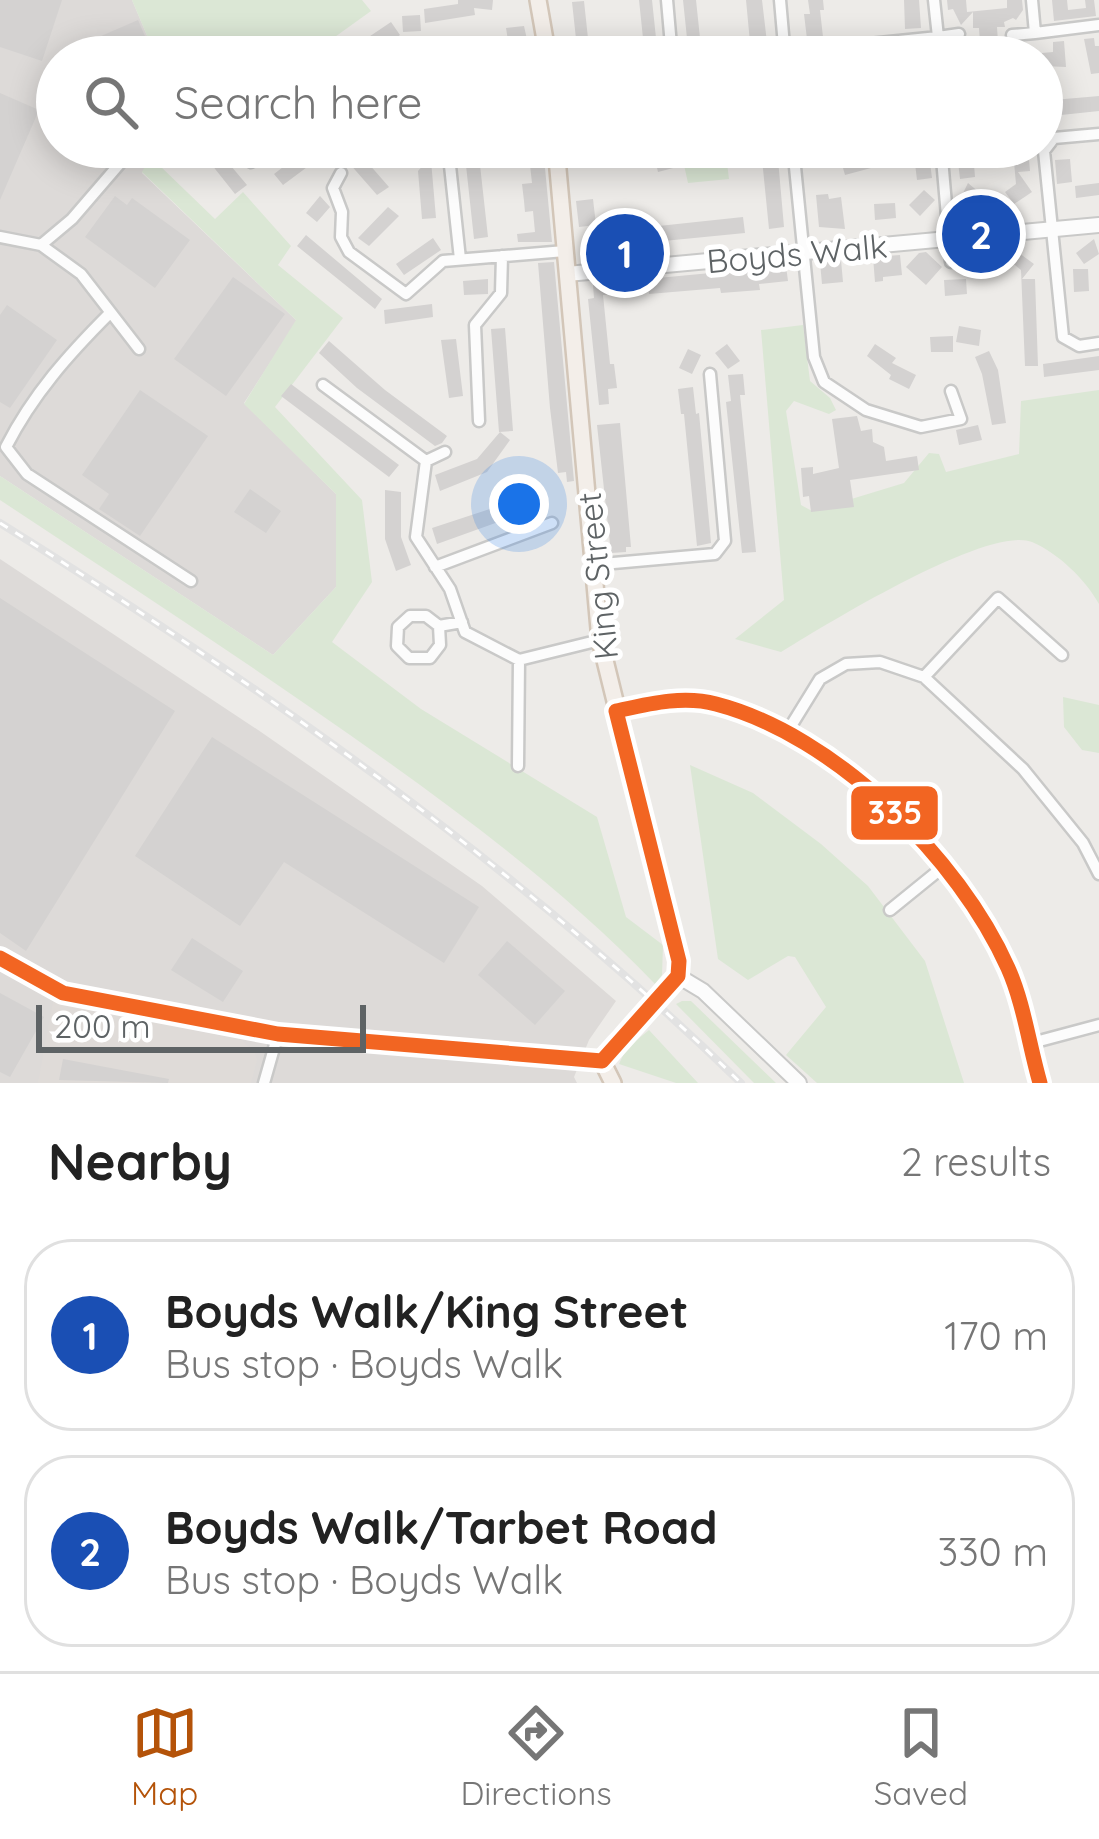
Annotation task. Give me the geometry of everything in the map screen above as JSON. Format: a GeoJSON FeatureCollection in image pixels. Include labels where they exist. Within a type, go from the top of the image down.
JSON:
{"type":"FeatureCollection","features":[{"type":"Feature","properties":{"kind":"main road"},"geometry":{"type":"LineString","coordinates":[[538,0],[544,36]]}},
{"type":"Feature","properties":{"kind":"main road","name":"King Street"},"geometry":{"type":"LineString","coordinates":[[558,168],[600,640],[679,961],[678,976]]}},
{"type":"Feature","properties":{"kind":"main road"},"geometry":{"type":"LineString","coordinates":[[613,1083],[602,1061],[678,976]]}},
{"type":"Feature","properties":{"kind":"street"},"geometry":{"type":"LineString","coordinates":[[667,0],[670,36]]}},
{"type":"Feature","properties":{"kind":"street"},"geometry":{"type":"LineString","coordinates":[[780,0],[783,36]]}},
{"type":"Feature","properties":{"kind":"street"},"geometry":{"type":"LineString","coordinates":[[934,0],[938,36]]}},
{"type":"Feature","properties":{"kind":"street"},"geometry":{"type":"LineString","coordinates":[[1032,0],[1035,32]]}},
{"type":"Feature","properties":{"kind":"street"},"geometry":{"type":"LineString","coordinates":[[1012,35],[1099,25]]}},
{"type":"Feature","properties":{"kind":"street"},"geometry":{"type":"LineString","coordinates":[[861,27],[862,36]]}},
{"type":"Feature","properties":{"kind":"street"},"geometry":{"type":"LineString","coordinates":[[945,36],[959,34]]}},
{"type":"Feature","properties":{"kind":"street"},"geometry":{"type":"LineString","coordinates":[[1063,137],[1099,134]]}},
{"type":"Feature","properties":{"kind":"street"},"geometry":{"type":"LineString","coordinates":[[41,245],[72,219],[116,168]]}},
{"type":"Feature","properties":{"kind":"street"},"geometry":{"type":"LineString","coordinates":[[450,168],[460,260]]}},
{"type":"Feature","properties":{"kind":"street"},"geometry":{"type":"LineString","coordinates":[[795,168],[814,357],[824,382],[866,410],[922,427],[961,418],[951,391]]}},
{"type":"Feature","properties":{"kind":"street"},"geometry":{"type":"LineString","coordinates":[[943,168],[951,262]]}},
{"type":"Feature","properties":{"kind":"street"},"geometry":{"type":"LineString","coordinates":[[1045,168],[1063,337],[1079,346],[1099,343]]}},
{"type":"Feature","properties":{"kind":"street"},"geometry":{"type":"LineString","coordinates":[[341,173],[333,188],[342,212],[341,237],[350,252],[406,294],[443,261],[565,251]]}},
{"type":"Feature","properties":{"kind":"street","name":"Boyds Walk"},"geometry":{"type":"LineString","coordinates":[[567,274],[1099,225]]}},
{"type":"Feature","properties":{"kind":"street"},"geometry":{"type":"LineString","coordinates":[[0,237],[41,245],[81,274],[139,349]]}},
{"type":"Feature","properties":{"kind":"street"},"geometry":{"type":"LineString","coordinates":[[479,421],[475,325],[501,293],[502,256]]}},
{"type":"Feature","properties":{"kind":"street"},"geometry":{"type":"LineString","coordinates":[[110,313],[38,394],[6,447],[27,474],[190,581]]}},
{"type":"Feature","properties":{"kind":"street"},"geometry":{"type":"LineString","coordinates":[[591,565],[715,554],[725,541],[710,374]]}},
{"type":"Feature","properties":{"kind":"street"},"geometry":{"type":"LineString","coordinates":[[323,385],[426,461]]}},
{"type":"Feature","properties":{"kind":"street"},"geometry":{"type":"LineString","coordinates":[[426,461],[445,452]]}},
{"type":"Feature","properties":{"kind":"street"},"geometry":{"type":"LineString","coordinates":[[426,461],[416,537],[450,589],[465,632],[519,660],[600,640]]}},
{"type":"Feature","properties":{"kind":"street"},"geometry":{"type":"LineString","coordinates":[[435,567],[552,523]]}},
{"type":"Feature","properties":{"kind":"street"},"geometry":{"type":"LineString","coordinates":[[924,677],[998,598],[1062,655]]}},
{"type":"Feature","properties":{"kind":"street"},"geometry":{"type":"LineString","coordinates":[[439,626],[440,646],[430,658],[409,658],[397,646],[398,627],[410,616],[426,616],[439,626],[462,622]]}},
{"type":"Feature","properties":{"kind":"street"},"geometry":{"type":"LineString","coordinates":[[518,766],[519,660]]}},
{"type":"Feature","properties":{"kind":"street"},"geometry":{"type":"LineString","coordinates":[[786,734],[820,679],[846,664],[880,662],[924,677],[1023,769],[1082,843],[1099,874]]}},
{"type":"Feature","properties":{"kind":"street"},"geometry":{"type":"LineString","coordinates":[[616,711],[670,700],[715,704],[815,751],[896,814],[969,897],[1009,969],[1040,1083]]}},
{"type":"Feature","properties":{"kind":"street"},"geometry":{"type":"LineString","coordinates":[[890,910],[943,867]]}},
{"type":"Feature","properties":{"kind":"street"},"geometry":{"type":"LineString","coordinates":[[0,958],[64,993],[278,1034],[602,1061]]}},
{"type":"Feature","properties":{"kind":"street"},"geometry":{"type":"LineString","coordinates":[[678,976],[703,991],[800,1083]]}},
{"type":"Feature","properties":{"kind":"street"},"geometry":{"type":"LineString","coordinates":[[1028,1044],[1099,1025]]}},
{"type":"Feature","properties":{"kind":"street"},"geometry":{"type":"LineString","coordinates":[[265,1083],[278,1034]]}},
{"type":"Feature","properties":{"kind":"shaded area"},"geometry":{"type":"Polygon","coordinates":[[[0,0],[132,0],[147,36],[36,36],[36,168],[145,168],[142,173],[297,321],[244,403],[336,494],[336,587],[273,655],[0,476],[0,0]]]}},
{"type":"Feature","properties":{"kind":"shaded area"},"geometry":{"type":"Polygon","coordinates":[[[0,559],[482,886],[616,1001],[589,1040],[574,1077],[577,1083],[0,1083],[0,559]]]}},
{"type":"Feature","properties":{"kind":"shaded area"},"geometry":{"type":"Polygon","coordinates":[[[53,1002],[241,1040],[257,1060],[251,1083],[38,1083],[53,1002]]]}},
{"type":"Feature","properties":{"kind":"green space"},"geometry":{"type":"Polygon","coordinates":[[[132,0],[362,0],[371,11],[336,36],[147,36],[132,0]]]}},
{"type":"Feature","properties":{"kind":"green space"},"geometry":{"type":"Polygon","coordinates":[[[162,168],[215,219],[243,192],[291,246],[278,265],[343,318],[275,407],[362,500],[372,582],[332,642],[421,709],[597,817],[626,917],[663,945],[662,975],[655,984],[547,884],[430,793],[0,500],[0,476],[273,655],[336,587],[336,494],[244,404],[296,320],[142,172],[162,168]]]}},
{"type":"Feature","properties":{"kind":"green space"},"geometry":{"type":"Polygon","coordinates":[[[685,168],[728,168],[729,179],[688,183],[685,168]]]}},
{"type":"Feature","properties":{"kind":"green space"},"geometry":{"type":"Polygon","coordinates":[[[803,325],[810,381],[836,410],[829,414],[794,401],[786,411],[801,505],[812,511],[904,483],[929,453],[939,454],[946,472],[1019,454],[1021,401],[1099,390],[1099,604],[1052,553],[1032,542],[1011,540],[906,580],[781,652],[735,639],[784,600],[761,330],[803,325]]]}},
{"type":"Feature","properties":{"kind":"green space"},"geometry":{"type":"Polygon","coordinates":[[[1063,697],[1099,705],[1099,753],[1082,750],[1064,727],[1063,697]]]}},
{"type":"Feature","properties":{"kind":"green space"},"geometry":{"type":"Polygon","coordinates":[[[690,765],[753,793],[868,886],[925,961],[964,1083],[817,1083],[786,1055],[826,1007],[795,957],[788,956],[748,980],[718,959],[690,765]]]}},
{"type":"Feature","properties":{"kind":"green space"},"geometry":{"type":"Polygon","coordinates":[[[691,1001],[776,1083],[754,1083],[676,1004],[691,1001]]]}},
{"type":"Feature","properties":{"kind":"green space"},"geometry":{"type":"Polygon","coordinates":[[[649,1030],[698,1083],[676,1083],[619,1064],[626,1049],[649,1030]]]}},
{"type":"Feature","properties":{"kind":"building"},"geometry":{"type":"Polygon","coordinates":[[[0,0],[62,0],[50,36],[36,36],[36,59],[0,47],[0,0]]]}},
{"type":"Feature","properties":{"kind":"building"},"geometry":{"type":"Polygon","coordinates":[[[458,0],[493,0],[492,10],[474,8],[475,15],[425,23],[424,9],[458,4],[458,0]]]}},
{"type":"Feature","properties":{"kind":"building"},"geometry":{"type":"Polygon","coordinates":[[[639,0],[652,0],[656,36],[643,36],[639,0]]]}},
{"type":"Feature","properties":{"kind":"building"},"geometry":{"type":"Polygon","coordinates":[[[683,0],[696,0],[700,36],[687,36],[683,0]]]}},
{"type":"Feature","properties":{"kind":"building"},"geometry":{"type":"Polygon","coordinates":[[[746,0],[762,0],[766,36],[749,36],[746,0]]]}},
{"type":"Feature","properties":{"kind":"building"},"geometry":{"type":"Polygon","coordinates":[[[808,0],[823,0],[823,36],[807,36],[804,14],[810,14],[808,0]]]}},
{"type":"Feature","properties":{"kind":"building"},"geometry":{"type":"Polygon","coordinates":[[[904,0],[919,0],[921,28],[905,29],[904,0]]]}},
{"type":"Feature","properties":{"kind":"building"},"geometry":{"type":"Polygon","coordinates":[[[947,0],[966,0],[967,12],[1007,8],[1007,0],[1022,0],[1023,10],[1016,20],[997,27],[998,36],[980,36],[979,28],[973,28],[973,12],[961,25],[953,9],[948,10],[947,0]]]}},
{"type":"Feature","properties":{"kind":"building"},"geometry":{"type":"Polygon","coordinates":[[[1052,0],[1067,0],[1068,10],[1086,8],[1085,0],[1094,0],[1096,16],[1054,21],[1052,0]]]}},
{"type":"Feature","properties":{"kind":"building"},"geometry":{"type":"Polygon","coordinates":[[[584,1],[588,36],[576,36],[572,2],[584,1]]]}},
{"type":"Feature","properties":{"kind":"building"},"geometry":{"type":"Polygon","coordinates":[[[420,15],[421,31],[403,32],[402,16],[420,15]]]}},
{"type":"Feature","properties":{"kind":"building"},"geometry":{"type":"Polygon","coordinates":[[[138,20],[145,36],[101,36],[138,20]]]}},
{"type":"Feature","properties":{"kind":"building"},"geometry":{"type":"Polygon","coordinates":[[[391,22],[400,35],[399,36],[370,36],[391,22]]]}},
{"type":"Feature","properties":{"kind":"building"},"geometry":{"type":"Polygon","coordinates":[[[524,26],[526,36],[507,36],[506,28],[524,26]]]}},
{"type":"Feature","properties":{"kind":"building"},"geometry":{"type":"Polygon","coordinates":[[[1094,38],[1099,46],[1099,73],[1091,74],[1084,39],[1094,38]]]}},
{"type":"Feature","properties":{"kind":"building"},"geometry":{"type":"Polygon","coordinates":[[[0,93],[36,109],[36,117],[0,200],[0,93]]]}},
{"type":"Feature","properties":{"kind":"building"},"geometry":{"type":"Polygon","coordinates":[[[1099,96],[1099,111],[1063,115],[1063,99],[1099,96]]]}},
{"type":"Feature","properties":{"kind":"building"},"geometry":{"type":"Polygon","coordinates":[[[1063,159],[1070,159],[1072,182],[1057,184],[1056,168],[1063,168],[1063,159]]]}},
{"type":"Feature","properties":{"kind":"building"},"geometry":{"type":"Polygon","coordinates":[[[214,168],[233,168],[247,185],[235,194],[214,168]]]}},
{"type":"Feature","properties":{"kind":"building"},"geometry":{"type":"Polygon","coordinates":[[[282,168],[306,168],[283,185],[274,174],[282,168]]]}},
{"type":"Feature","properties":{"kind":"building"},"geometry":{"type":"Polygon","coordinates":[[[353,168],[372,168],[389,187],[377,195],[353,168]]]}},
{"type":"Feature","properties":{"kind":"building"},"geometry":{"type":"Polygon","coordinates":[[[432,168],[436,218],[422,219],[418,171],[432,168]]]}},
{"type":"Feature","properties":{"kind":"building"},"geometry":{"type":"Polygon","coordinates":[[[466,168],[480,168],[488,237],[474,239],[466,168]]]}},
{"type":"Feature","properties":{"kind":"building"},"geometry":{"type":"Polygon","coordinates":[[[530,168],[545,168],[552,242],[518,242],[517,234],[535,232],[533,211],[525,212],[522,184],[532,183],[530,168]]]}},
{"type":"Feature","properties":{"kind":"building"},"geometry":{"type":"Polygon","coordinates":[[[763,168],[779,168],[784,227],[769,229],[763,168]]]}},
{"type":"Feature","properties":{"kind":"building"},"geometry":{"type":"Polygon","coordinates":[[[843,168],[871,168],[845,175],[843,168]]]}},
{"type":"Feature","properties":{"kind":"building"},"geometry":{"type":"Polygon","coordinates":[[[916,168],[931,168],[932,178],[917,180],[916,168]]]}},
{"type":"Feature","properties":{"kind":"building"},"geometry":{"type":"Polygon","coordinates":[[[959,168],[974,168],[975,177],[960,179],[959,168]]]}},
{"type":"Feature","properties":{"kind":"building"},"geometry":{"type":"Polygon","coordinates":[[[1015,168],[1030,168],[1018,172],[1032,192],[1014,204],[1005,192],[1016,184],[1015,168]]]}},
{"type":"Feature","properties":{"kind":"building"},"geometry":{"type":"Polygon","coordinates":[[[968,183],[987,199],[984,211],[961,197],[968,183]]]}},
{"type":"Feature","properties":{"kind":"building"},"geometry":{"type":"Polygon","coordinates":[[[1099,183],[1099,195],[1076,198],[1075,186],[1099,183]]]}},
{"type":"Feature","properties":{"kind":"building"},"geometry":{"type":"Polygon","coordinates":[[[924,190],[935,200],[920,216],[909,205],[924,190]]]}},
{"type":"Feature","properties":{"kind":"building"},"geometry":{"type":"Polygon","coordinates":[[[828,194],[829,199],[841,197],[845,229],[819,227],[816,195],[828,194]]]}},
{"type":"Feature","properties":{"kind":"building"},"geometry":{"type":"Polygon","coordinates":[[[115,196],[127,205],[132,198],[190,240],[155,288],[85,237],[115,196]]]}},
{"type":"Feature","properties":{"kind":"building"},"geometry":{"type":"Polygon","coordinates":[[[320,196],[330,207],[317,222],[306,213],[320,196]]]}},
{"type":"Feature","properties":{"kind":"building"},"geometry":{"type":"Polygon","coordinates":[[[593,199],[596,225],[579,227],[576,201],[593,199]]]}},
{"type":"Feature","properties":{"kind":"building"},"geometry":{"type":"Polygon","coordinates":[[[895,203],[896,218],[875,220],[874,204],[895,203]]]}},
{"type":"Feature","properties":{"kind":"building"},"geometry":{"type":"Polygon","coordinates":[[[388,207],[399,216],[369,246],[358,238],[388,207]]]}},
{"type":"Feature","properties":{"kind":"building"},"geometry":{"type":"Polygon","coordinates":[[[743,217],[745,233],[623,245],[621,230],[743,217]]]}},
{"type":"Feature","properties":{"kind":"building"},"geometry":{"type":"Polygon","coordinates":[[[306,235],[382,299],[375,309],[297,246],[306,235]]]}},
{"type":"Feature","properties":{"kind":"building"},"geometry":{"type":"Polygon","coordinates":[[[433,238],[441,250],[404,275],[396,264],[433,238]]]}},
{"type":"Feature","properties":{"kind":"building"},"geometry":{"type":"Polygon","coordinates":[[[1094,239],[1099,254],[1084,264],[1076,253],[1094,239]]]}},
{"type":"Feature","properties":{"kind":"building"},"geometry":{"type":"Polygon","coordinates":[[[1008,245],[1034,264],[1022,279],[1035,279],[1038,366],[1025,366],[1021,270],[1001,254],[1008,245]]]}},
{"type":"Feature","properties":{"kind":"building"},"geometry":{"type":"Polygon","coordinates":[[[981,248],[993,259],[984,278],[967,263],[981,248]]]}},
{"type":"Feature","properties":{"kind":"building"},"geometry":{"type":"Polygon","coordinates":[[[926,252],[942,267],[926,285],[906,267],[926,252]]]}},
{"type":"Feature","properties":{"kind":"building"},"geometry":{"type":"Polygon","coordinates":[[[900,255],[902,275],[875,282],[873,257],[900,255]]]}},
{"type":"Feature","properties":{"kind":"building"},"geometry":{"type":"Polygon","coordinates":[[[841,260],[843,282],[822,284],[820,262],[841,260]]]}},
{"type":"Feature","properties":{"kind":"building"},"geometry":{"type":"Polygon","coordinates":[[[554,262],[574,481],[567,482],[566,472],[558,473],[538,263],[554,262]]]}},
{"type":"Feature","properties":{"kind":"building"},"geometry":{"type":"Polygon","coordinates":[[[786,266],[788,281],[759,284],[760,290],[649,294],[647,279],[786,266]]]}},
{"type":"Feature","properties":{"kind":"building"},"geometry":{"type":"Polygon","coordinates":[[[1073,269],[1088,269],[1089,291],[1074,292],[1073,269]]]}},
{"type":"Feature","properties":{"kind":"building"},"geometry":{"type":"Polygon","coordinates":[[[233,277],[285,314],[226,396],[174,359],[233,277]]]}},
{"type":"Feature","properties":{"kind":"building"},"geometry":{"type":"Polygon","coordinates":[[[488,279],[488,294],[464,295],[463,281],[488,279]]]}},
{"type":"Feature","properties":{"kind":"building"},"geometry":{"type":"Polygon","coordinates":[[[966,279],[967,294],[945,296],[944,280],[966,279]]]}},
{"type":"Feature","properties":{"kind":"building"},"geometry":{"type":"Polygon","coordinates":[[[620,282],[621,294],[603,295],[617,388],[608,389],[609,404],[599,405],[588,299],[594,298],[593,285],[620,282]]]}},
{"type":"Feature","properties":{"kind":"building"},"geometry":{"type":"Polygon","coordinates":[[[432,304],[433,317],[385,324],[384,310],[432,304]]]}},
{"type":"Feature","properties":{"kind":"building"},"geometry":{"type":"Polygon","coordinates":[[[7,305],[57,340],[10,408],[0,402],[0,315],[7,305]]]}},
{"type":"Feature","properties":{"kind":"building"},"geometry":{"type":"Polygon","coordinates":[[[959,326],[981,330],[979,346],[956,342],[959,326]]]}},
{"type":"Feature","properties":{"kind":"building"},"geometry":{"type":"Polygon","coordinates":[[[505,328],[513,431],[499,432],[491,329],[505,328]]]}},
{"type":"Feature","properties":{"kind":"building"},"geometry":{"type":"Polygon","coordinates":[[[953,336],[953,352],[931,352],[930,337],[953,336]]]}},
{"type":"Feature","properties":{"kind":"building"},"geometry":{"type":"Polygon","coordinates":[[[456,339],[463,396],[449,398],[441,340],[456,339]]]}},
{"type":"Feature","properties":{"kind":"building"},"geometry":{"type":"Polygon","coordinates":[[[329,341],[447,436],[442,443],[435,446],[357,388],[319,353],[329,341]]]}},
{"type":"Feature","properties":{"kind":"building"},"geometry":{"type":"Polygon","coordinates":[[[727,344],[740,361],[728,369],[715,353],[727,344]]]}},
{"type":"Feature","properties":{"kind":"building"},"geometry":{"type":"Polygon","coordinates":[[[875,344],[896,358],[892,363],[916,375],[909,389],[889,379],[891,375],[867,356],[875,344]]]}},
{"type":"Feature","properties":{"kind":"building"},"geometry":{"type":"Polygon","coordinates":[[[688,349],[701,355],[692,374],[679,368],[688,349]]]}},
{"type":"Feature","properties":{"kind":"building"},"geometry":{"type":"Polygon","coordinates":[[[989,351],[998,370],[1006,423],[992,425],[975,357],[989,351]]]}},
{"type":"Feature","properties":{"kind":"building"},"geometry":{"type":"Polygon","coordinates":[[[1099,356],[1099,370],[1044,377],[1043,364],[1099,356]]]}},
{"type":"Feature","properties":{"kind":"building"},"geometry":{"type":"Polygon","coordinates":[[[743,374],[745,395],[740,395],[756,552],[742,553],[726,402],[731,401],[728,375],[743,374]]]}},
{"type":"Feature","properties":{"kind":"building"},"geometry":{"type":"Polygon","coordinates":[[[291,384],[399,465],[389,477],[281,396],[291,384]]]}},
{"type":"Feature","properties":{"kind":"building"},"geometry":{"type":"Polygon","coordinates":[[[693,387],[711,543],[697,546],[678,389],[693,387]]]}},
{"type":"Feature","properties":{"kind":"building"},"geometry":{"type":"Polygon","coordinates":[[[140,390],[208,436],[140,536],[99,509],[109,494],[82,475],[140,390]]]}},
{"type":"Feature","properties":{"kind":"building"},"geometry":{"type":"Polygon","coordinates":[[[857,416],[861,431],[872,429],[873,442],[884,447],[886,461],[917,456],[919,470],[850,480],[854,507],[811,512],[809,496],[803,497],[801,468],[813,467],[813,474],[839,468],[832,419],[857,416]]]}},
{"type":"Feature","properties":{"kind":"building"},"geometry":{"type":"Polygon","coordinates":[[[620,423],[631,547],[611,553],[597,425],[620,423]]]}},
{"type":"Feature","properties":{"kind":"building"},"geometry":{"type":"Polygon","coordinates":[[[978,425],[982,440],[959,445],[956,430],[978,425]]]}},
{"type":"Feature","properties":{"kind":"building"},"geometry":{"type":"Polygon","coordinates":[[[500,432],[510,440],[487,472],[440,491],[435,475],[477,459],[500,432]]]}},
{"type":"Feature","properties":{"kind":"building"},"geometry":{"type":"Polygon","coordinates":[[[530,481],[539,494],[512,517],[437,544],[432,528],[499,506],[530,481]]]}},
{"type":"Feature","properties":{"kind":"building"},"geometry":{"type":"Polygon","coordinates":[[[250,489],[281,511],[266,533],[234,512],[250,489]]]}},
{"type":"Feature","properties":{"kind":"building"},"geometry":{"type":"Polygon","coordinates":[[[385,490],[401,492],[401,537],[411,565],[396,571],[385,539],[385,490]]]}},
{"type":"Feature","properties":{"kind":"building"},"geometry":{"type":"Polygon","coordinates":[[[0,598],[175,711],[26,951],[0,933],[0,598]]]}},
{"type":"Feature","properties":{"kind":"building"},"geometry":{"type":"Polygon","coordinates":[[[212,737],[479,907],[444,963],[284,862],[240,926],[135,856],[212,737]]]}},
{"type":"Feature","properties":{"kind":"building"},"geometry":{"type":"Polygon","coordinates":[[[192,938],[243,971],[223,1002],[171,970],[192,938]]]}},
{"type":"Feature","properties":{"kind":"building"},"geometry":{"type":"Polygon","coordinates":[[[507,941],[565,991],[535,1025],[478,975],[507,941]]]}},
{"type":"Feature","properties":{"kind":"building"},"geometry":{"type":"Polygon","coordinates":[[[0,993],[44,1017],[10,1077],[0,1072],[0,993]]]}},
{"type":"Feature","properties":{"kind":"building"},"geometry":{"type":"Polygon","coordinates":[[[63,1059],[169,1079],[168,1083],[59,1080],[63,1059]]]}},
{"type":"Feature","properties":{"kind":"railway"},"geometry":{"type":"LineString","coordinates":[[0,523],[196,649],[386,783],[568,927],[741,1083]]}},
{"type":"Feature","properties":{"kind":"transit line","name":"335"},"geometry":{"type":"LineString","coordinates":[[616,711],[678,700],[716,704],[805,743],[888,806],[925,844],[986,926],[1014,982],[1040,1083]]}},
{"type":"Feature","properties":{"kind":"transit line","name":"335"},"geometry":{"type":"LineString","coordinates":[[602,1061],[678,976],[679,961],[616,711]]}},
{"type":"Feature","properties":{"kind":"transit line","name":"335"},"geometry":{"type":"LineString","coordinates":[[0,958],[63,993],[278,1034],[602,1061]]}},
{"type":"Feature","properties":{"kind":"place","name":"Boyds Walk/Tarbet Road"},"geometry":{"type":"Point","coordinates":[981,234]}},
{"type":"Feature","properties":{"kind":"place","name":"Boyds Walk/King Street"},"geometry":{"type":"Point","coordinates":[625,253]}}]}
